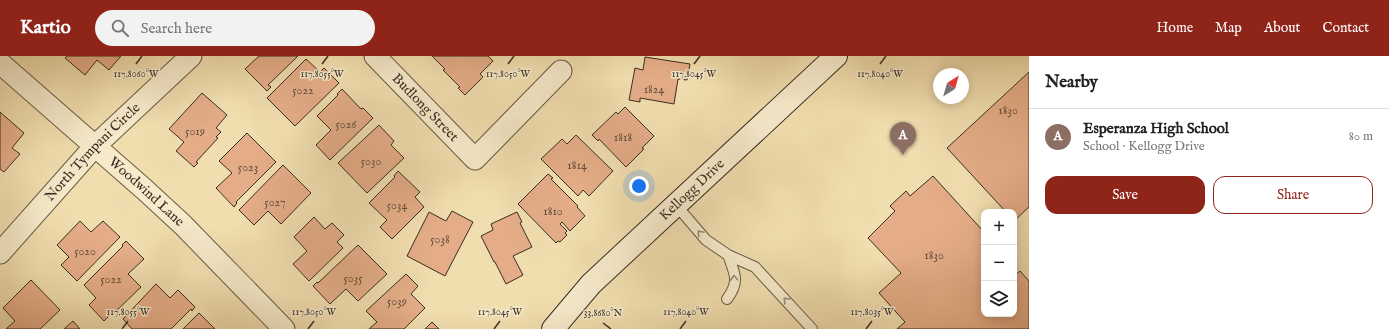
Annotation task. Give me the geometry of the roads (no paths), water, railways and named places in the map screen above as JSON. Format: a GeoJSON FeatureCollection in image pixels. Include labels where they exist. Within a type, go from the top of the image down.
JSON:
{"type":"FeatureCollection","features":[{"type":"Feature","properties":{"kind":"main road","name":"Kellogg Drive"},"geometry":{"type":"LineString","coordinates":[[553,329],[591,284],[836,56]]}},
{"type":"Feature","properties":{"kind":"street","name":"North Tympani Circle"},"geometry":{"type":"LineString","coordinates":[[0,253],[95,146],[191,56]]}},
{"type":"Feature","properties":{"kind":"street","name":"Budlong Street"},"geometry":{"type":"LineString","coordinates":[[376,56],[475,159],[561,71]]}},
{"type":"Feature","properties":{"kind":"street","name":"Woodwind Lane"},"geometry":{"type":"LineString","coordinates":[[0,64],[144,189],[183,225],[284,329]]}},
{"type":"Feature","properties":{"kind":"lane"},"geometry":{"type":"LineString","coordinates":[[676,205],[706,240],[728,255],[755,267],[812,329]]}},
{"type":"Feature","properties":{"kind":"lane"},"geometry":{"type":"LineString","coordinates":[[727,299],[734,289],[735,274],[728,255]]}},
{"type":"Feature","properties":{"kind":"place","name":"Esperanza High School"},"geometry":{"type":"Point","coordinates":[903,155]}}]}
